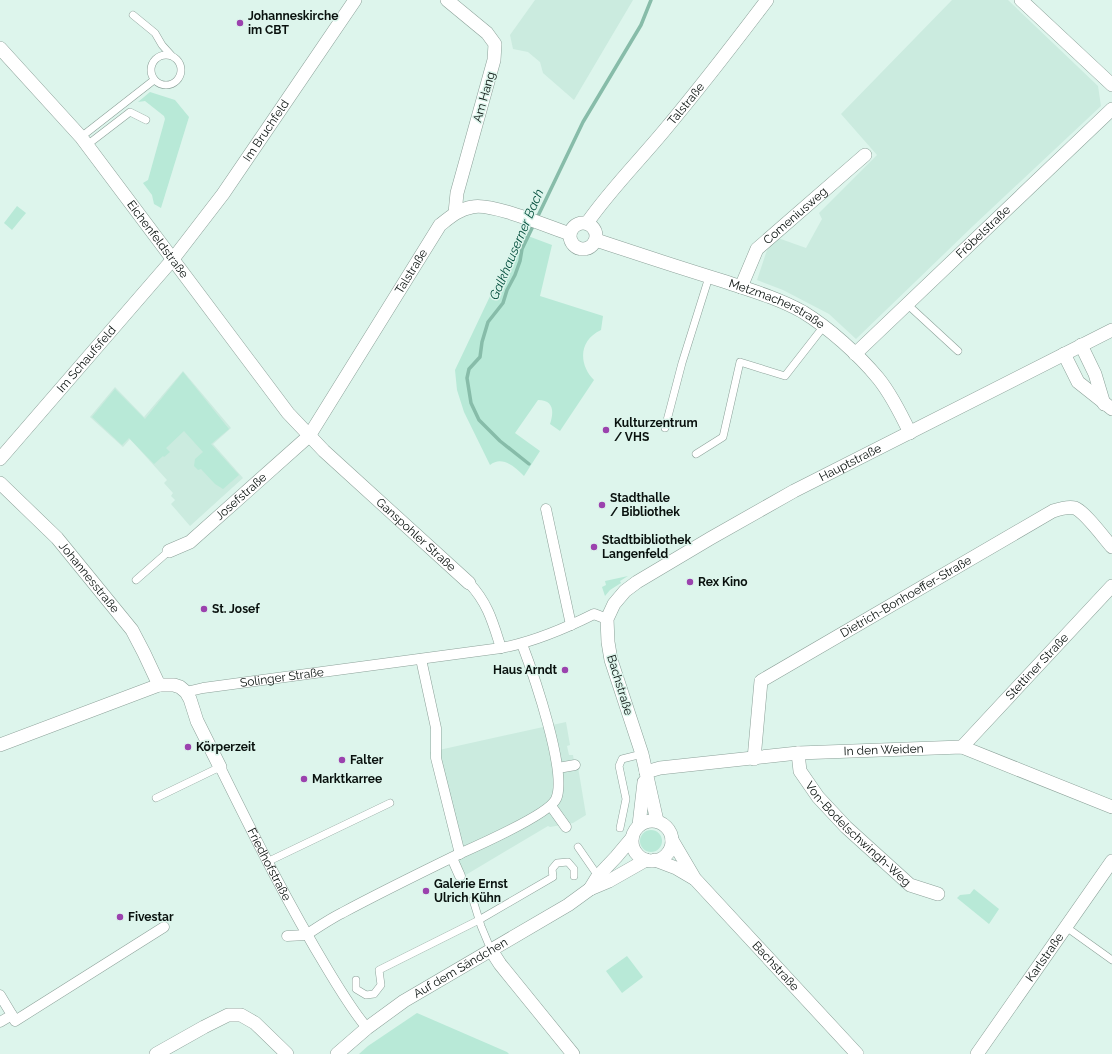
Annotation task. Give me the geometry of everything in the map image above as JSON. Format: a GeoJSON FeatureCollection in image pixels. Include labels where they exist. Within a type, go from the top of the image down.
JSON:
{"type":"FeatureCollection","features":[{"type":"Feature","properties":{"kind":"street","name":"Im Bruchfeld"},"geometry":{"type":"LineString","coordinates":[[173,259],[223,194],[355,0]]}},
{"type":"Feature","properties":{"kind":"street","name":"Am Hang"},"geometry":{"type":"LineString","coordinates":[[447,0],[487,33],[495,44],[494,60],[457,193],[455,213]]}},
{"type":"Feature","properties":{"kind":"street","name":"Talstraße"},"geometry":{"type":"LineString","coordinates":[[587,223],[603,200],[663,132],[727,53],[766,0]]}},
{"type":"Feature","properties":{"kind":"street"},"geometry":{"type":"LineString","coordinates":[[1025,2],[1112,85]]}},
{"type":"Feature","properties":{"kind":"street","name":"Eichenfeldstraße"},"geometry":{"type":"LineString","coordinates":[[0,48],[84,141],[288,413],[309,436]]}},
{"type":"Feature","properties":{"kind":"street","name":"Fröbelstraße"},"geometry":{"type":"LineString","coordinates":[[855,354],[1112,110]]}},
{"type":"Feature","properties":{"kind":"street","name":"Comeniusweg"},"geometry":{"type":"LineString","coordinates":[[741,287],[757,249],[865,155]]}},
{"type":"Feature","properties":{"kind":"street","name":"Talstraße"},"geometry":{"type":"LineString","coordinates":[[309,436],[440,225],[455,213],[472,206],[491,208],[570,234]]}},
{"type":"Feature","properties":{"kind":"street"},"geometry":{"type":"LineString","coordinates":[[583,222],[587,223],[593,226],[597,236],[596,240],[590,247],[583,249],[573,244],[570,234],[573,227],[577,224],[583,222]]}},
{"type":"Feature","properties":{"kind":"street","name":"Metzmacherstraße"},"geometry":{"type":"LineString","coordinates":[[596,240],[780,301],[824,326],[855,354],[878,378],[896,404],[910,433]]}},
{"type":"Feature","properties":{"kind":"street","name":"Im Schaufsfeld"},"geometry":{"type":"LineString","coordinates":[[0,459],[173,259]]}},
{"type":"Feature","properties":{"kind":"street","name":"Hauptstraße"},"geometry":{"type":"LineString","coordinates":[[607,619],[614,604],[621,595],[637,582],[794,491],[1112,330]]}},
{"type":"Feature","properties":{"kind":"street"},"geometry":{"type":"LineString","coordinates":[[1081,345],[1108,406]]}},
{"type":"Feature","properties":{"kind":"street"},"geometry":{"type":"LineString","coordinates":[[1064,354],[1078,382],[1108,406]]}},
{"type":"Feature","properties":{"kind":"street","name":"Josefstraße"},"geometry":{"type":"LineString","coordinates":[[169,551],[190,542],[309,436]]}},
{"type":"Feature","properties":{"kind":"street","name":"Ganspohler Straße"},"geometry":{"type":"LineString","coordinates":[[309,436],[478,592],[486,605],[501,648]]}},
{"type":"Feature","properties":{"kind":"street","name":"Johannesstraße"},"geometry":{"type":"LineString","coordinates":[[0,483],[56,538],[132,630],[159,685]]}},
{"type":"Feature","properties":{"kind":"street","name":"Dietrich-Bonhoeffer-Straße"},"geometry":{"type":"LineString","coordinates":[[754,759],[761,681],[1053,511],[1063,508],[1074,508],[1081,512],[1112,547]]}},
{"type":"Feature","properties":{"kind":"street"},"geometry":{"type":"LineString","coordinates":[[546,509],[571,625]]}},
{"type":"Feature","properties":{"kind":"street","name":"Stettiner Straße"},"geometry":{"type":"LineString","coordinates":[[962,747],[1112,586]]}},
{"type":"Feature","properties":{"kind":"street","name":"Solinger Straße"},"geometry":{"type":"LineString","coordinates":[[186,692],[203,688],[501,648],[539,639],[594,614],[607,619]]}},
{"type":"Feature","properties":{"kind":"street","name":"Bachstraße"},"geometry":{"type":"LineString","coordinates":[[607,619],[608,642],[611,660],[642,754],[657,821]]}},
{"type":"Feature","properties":{"kind":"street"},"geometry":{"type":"LineString","coordinates":[[287,936],[306,935],[341,913],[509,831],[550,806],[556,800],[559,787],[558,768],[540,693],[522,644]]}},
{"type":"Feature","properties":{"kind":"street"},"geometry":{"type":"LineString","coordinates":[[421,659],[436,728],[436,758],[460,876]]}},
{"type":"Feature","properties":{"kind":"street"},"geometry":{"type":"LineString","coordinates":[[0,745],[159,685],[174,685],[180,687],[186,692]]}},
{"type":"Feature","properties":{"kind":"street","name":"Friedhofstraße"},"geometry":{"type":"LineString","coordinates":[[186,692],[220,767],[267,862],[306,935],[348,1003],[366,1028]]}},
{"type":"Feature","properties":{"kind":"street","name":"In den Weiden"},"geometry":{"type":"LineString","coordinates":[[646,772],[660,768],[754,759],[798,753],[962,747],[1112,807]]}},
{"type":"Feature","properties":{"kind":"street","name":"Von-Bodelschwingh-Weg"},"geometry":{"type":"LineString","coordinates":[[798,753],[800,771],[818,797],[846,827],[910,885],[938,894]]}},
{"type":"Feature","properties":{"kind":"street"},"geometry":{"type":"LineString","coordinates":[[558,768],[575,765]]}},
{"type":"Feature","properties":{"kind":"street","name":"Bachstraße"},"geometry":{"type":"LineString","coordinates":[[639,825],[646,772]]}},
{"type":"Feature","properties":{"kind":"street"},"geometry":{"type":"LineString","coordinates":[[550,806],[566,827]]}},
{"type":"Feature","properties":{"kind":"street"},"geometry":{"type":"LineString","coordinates":[[657,821],[668,829],[672,840],[671,846],[666,854],[650,860],[637,854],[632,846],[632,838],[634,831],[639,825],[645,822],[657,821]]}},
{"type":"Feature","properties":{"kind":"street","name":"Auf dem Sändchen"},"geometry":{"type":"LineString","coordinates":[[590,889],[598,876],[632,838]]}},
{"type":"Feature","properties":{"kind":"street","name":"Bachstraße"},"geometry":{"type":"LineString","coordinates":[[672,840],[695,878],[857,1054]]}},
{"type":"Feature","properties":{"kind":"street","name":"Bachstraße"},"geometry":{"type":"LineString","coordinates":[[650,860],[676,868],[695,878]]}},
{"type":"Feature","properties":{"kind":"street","name":"Auf dem Sändchen"},"geometry":{"type":"LineString","coordinates":[[337,1054],[366,1028],[404,1001],[568,905],[590,889],[650,860]]}},
{"type":"Feature","properties":{"kind":"street","name":"Karlstraße"},"geometry":{"type":"LineString","coordinates":[[977,1054],[1112,861]]}},
{"type":"Feature","properties":{"kind":"street"},"geometry":{"type":"LineString","coordinates":[[0,995],[15,1021],[164,927]]}},
{"type":"Feature","properties":{"kind":"street"},"geometry":{"type":"LineString","coordinates":[[491,950],[500,964],[573,1054]]}},
{"type":"Feature","properties":{"kind":"street"},"geometry":{"type":"LineString","coordinates":[[0,1022],[12,1015]]}},
{"type":"Feature","properties":{"kind":"street"},"geometry":{"type":"LineString","coordinates":[[156,1054],[204,1027],[228,1015],[233,1015],[241,1016],[255,1023],[287,1054]]}},
{"type":"Feature","properties":{"kind":"lane"},"geometry":{"type":"LineString","coordinates":[[133,15],[155,33],[162,45],[178,60],[181,65],[180,78],[171,85],[164,85],[154,80],[150,69],[155,58],[171,55]]}},
{"type":"Feature","properties":{"kind":"lane"},"geometry":{"type":"LineString","coordinates":[[84,141],[154,80]]}},
{"type":"Feature","properties":{"kind":"lane"},"geometry":{"type":"LineString","coordinates":[[84,141],[130,112],[146,120]]}},
{"type":"Feature","properties":{"kind":"lane"},"geometry":{"type":"LineString","coordinates":[[664,428],[682,363],[709,277]]}},
{"type":"Feature","properties":{"kind":"lane"},"geometry":{"type":"LineString","coordinates":[[908,305],[958,350]]}},
{"type":"Feature","properties":{"kind":"lane"},"geometry":{"type":"LineString","coordinates":[[696,454],[723,437],[740,362],[785,376],[824,326]]}},
{"type":"Feature","properties":{"kind":"lane"},"geometry":{"type":"LineString","coordinates":[[136,580],[169,551]]}},
{"type":"Feature","properties":{"kind":"lane"},"geometry":{"type":"LineString","coordinates":[[620,828],[626,799],[619,766],[622,759],[642,754]]}},
{"type":"Feature","properties":{"kind":"lane"},"geometry":{"type":"LineString","coordinates":[[156,798],[220,767]]}},
{"type":"Feature","properties":{"kind":"lane"},"geometry":{"type":"LineString","coordinates":[[267,862],[390,802]]}},
{"type":"Feature","properties":{"kind":"lane"},"geometry":{"type":"LineString","coordinates":[[578,847],[598,876]]}},
{"type":"Feature","properties":{"kind":"lane"},"geometry":{"type":"LineString","coordinates":[[356,980],[356,990],[366,995],[374,994],[381,985],[379,970],[479,920],[553,877],[552,869],[557,863],[568,862],[574,869],[574,876]]}},
{"type":"Feature","properties":{"kind":"lane"},"geometry":{"type":"LineString","coordinates":[[473,900],[491,950]]}},
{"type":"Feature","properties":{"kind":"lane"},"geometry":{"type":"LineString","coordinates":[[1066,927],[1112,960]]}},
{"type":"Feature","properties":{"kind":"shaded area"},"geometry":{"type":"Polygon","coordinates":[[[535,0],[633,0],[574,100],[543,73],[540,62],[528,52],[513,49],[510,35],[535,0]]]}},
{"type":"Feature","properties":{"kind":"shaded area"},"geometry":{"type":"Polygon","coordinates":[[[952,0],[1008,0],[1098,86],[1101,106],[973,226],[856,339],[829,314],[783,290],[757,280],[768,247],[778,238],[806,248],[822,219],[819,213],[877,155],[841,114],[952,0]]]}},
{"type":"Feature","properties":{"kind":"shaded area"},"geometry":{"type":"Polygon","coordinates":[[[150,92],[175,100],[189,117],[161,208],[154,204],[152,195],[143,183],[148,180],[165,119],[164,116],[145,101],[138,102],[150,92]]]}},
{"type":"Feature","properties":{"kind":"shaded area"},"geometry":{"type":"Polygon","coordinates":[[[17,206],[26,213],[12,230],[4,223],[17,206]]]}},
{"type":"Feature","properties":{"kind":"shaded area"},"geometry":{"type":"Polygon","coordinates":[[[520,233],[552,245],[540,296],[603,316],[601,330],[588,340],[583,353],[585,367],[594,380],[560,431],[550,424],[552,408],[550,404],[538,400],[515,433],[540,451],[524,476],[508,463],[499,461],[490,465],[464,412],[457,390],[455,370],[520,233]]]}},
{"type":"Feature","properties":{"kind":"shaded area"},"geometry":{"type":"Polygon","coordinates":[[[183,371],[231,428],[213,444],[243,478],[190,526],[171,504],[175,500],[171,496],[173,493],[164,483],[167,480],[130,439],[123,447],[90,417],[115,387],[144,417],[183,371]]]}},
{"type":"Feature","properties":{"kind":"shaded area"},"geometry":{"type":"Polygon","coordinates":[[[183,372],[229,429],[211,444],[239,475],[223,489],[215,484],[201,469],[198,470],[194,466],[195,459],[203,452],[184,431],[166,448],[170,452],[154,464],[129,438],[122,445],[92,417],[115,389],[145,419],[183,372]]]}},
{"type":"Feature","properties":{"kind":"shaded area"},"geometry":{"type":"Polygon","coordinates":[[[628,576],[620,581],[621,583],[610,590],[605,596],[602,587],[606,585],[605,581],[628,576]]]}},
{"type":"Feature","properties":{"kind":"shaded area"},"geometry":{"type":"Polygon","coordinates":[[[566,722],[570,745],[567,746],[569,755],[573,755],[575,768],[578,767],[586,815],[573,823],[550,827],[548,826],[464,876],[451,841],[430,752],[566,722]]]}},
{"type":"Feature","properties":{"kind":"shaded area"},"geometry":{"type":"Polygon","coordinates":[[[651,830],[659,833],[662,841],[659,849],[651,852],[643,849],[640,841],[643,833],[651,830]]]}},
{"type":"Feature","properties":{"kind":"shaded area"},"geometry":{"type":"Polygon","coordinates":[[[974,889],[999,909],[989,924],[957,898],[960,895],[970,894],[974,889]]]}},
{"type":"Feature","properties":{"kind":"shaded area"},"geometry":{"type":"Polygon","coordinates":[[[627,956],[643,977],[622,993],[606,971],[627,956]]]}},
{"type":"Feature","properties":{"kind":"shaded area"},"geometry":{"type":"Polygon","coordinates":[[[417,1013],[509,1054],[359,1054],[368,1046],[417,1013]]]}},
{"type":"Feature","properties":{"kind":"waterway","name":"Galkhauserner Bach"},"geometry":{"type":"LineString","coordinates":[[537,218],[583,122],[641,25],[651,0]]}},
{"type":"Feature","properties":{"kind":"waterway","name":"Galkhauserner Bach"},"geometry":{"type":"LineString","coordinates":[[529,464],[500,441],[479,420],[471,403],[467,378],[469,369],[480,357],[482,342],[488,322],[503,303],[520,261],[522,249],[534,224]]}},
{"type":"Feature","properties":{"kind":"place","name":"Johanneskirche im CBT"},"geometry":{"type":"Point","coordinates":[240,23]}},
{"type":"Feature","properties":{"kind":"place","name":"Kulturzentrum / VHS"},"geometry":{"type":"Point","coordinates":[606,430]}},
{"type":"Feature","properties":{"kind":"place","name":"Stadthalle / Bibliothek"},"geometry":{"type":"Point","coordinates":[602,505]}},
{"type":"Feature","properties":{"kind":"place","name":"Stadtbibliothek Langenfeld"},"geometry":{"type":"Point","coordinates":[594,547]}},
{"type":"Feature","properties":{"kind":"place","name":"Rex Kino"},"geometry":{"type":"Point","coordinates":[690,582]}},
{"type":"Feature","properties":{"kind":"place","name":"St. Josef"},"geometry":{"type":"Point","coordinates":[204,609]}},
{"type":"Feature","properties":{"kind":"place","name":"Haus Arndt"},"geometry":{"type":"Point","coordinates":[565,670]}},
{"type":"Feature","properties":{"kind":"place","name":"Körperzeit"},"geometry":{"type":"Point","coordinates":[188,747]}},
{"type":"Feature","properties":{"kind":"place","name":"Falter"},"geometry":{"type":"Point","coordinates":[342,760]}},
{"type":"Feature","properties":{"kind":"place","name":"Marktkarree"},"geometry":{"type":"Point","coordinates":[304,779]}},
{"type":"Feature","properties":{"kind":"place","name":"Galerie Ernst Ulrich Kühn"},"geometry":{"type":"Point","coordinates":[426,891]}},
{"type":"Feature","properties":{"kind":"place","name":"Fivestar"},"geometry":{"type":"Point","coordinates":[120,917]}}]}
